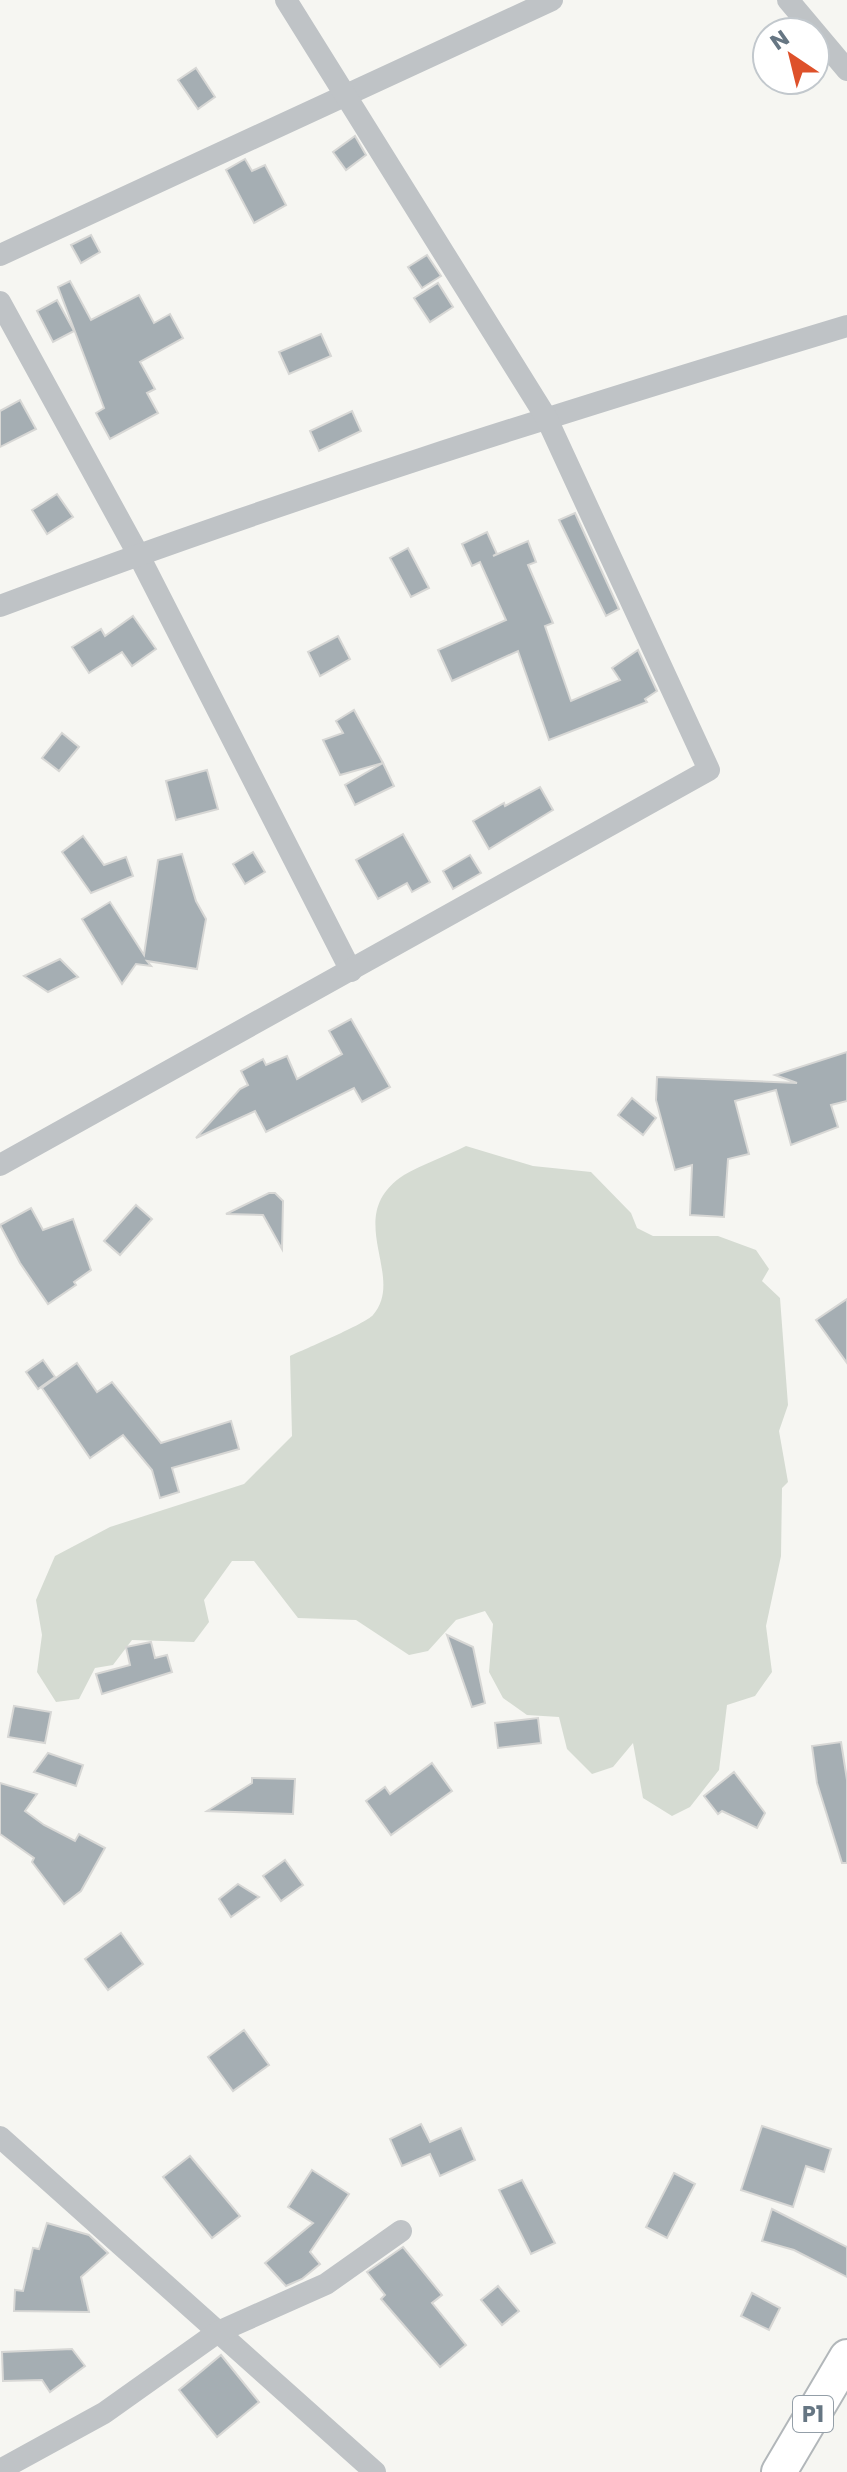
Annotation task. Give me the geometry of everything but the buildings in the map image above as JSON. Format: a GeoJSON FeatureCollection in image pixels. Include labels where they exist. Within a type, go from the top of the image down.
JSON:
{"type":"FeatureCollection","features":[{"type":"Feature","properties":{"kind":"main road","name":"P1"},"geometry":{"type":"LineString","coordinates":[[779,2472],[847,2357]]}},
{"type":"Feature","properties":{"kind":"street"},"geometry":{"type":"LineString","coordinates":[[0,1165],[709,770],[546,417],[286,0]]}},
{"type":"Feature","properties":{"kind":"street"},"geometry":{"type":"LineString","coordinates":[[0,255],[552,0]]}},
{"type":"Feature","properties":{"kind":"street"},"geometry":{"type":"LineString","coordinates":[[788,0],[847,70]]}},
{"type":"Feature","properties":{"kind":"street"},"geometry":{"type":"LineString","coordinates":[[0,302],[138,554],[351,971]]}},
{"type":"Feature","properties":{"kind":"street"},"geometry":{"type":"LineString","coordinates":[[0,606],[138,554],[546,417],[847,326]]}},
{"type":"Feature","properties":{"kind":"street"},"geometry":{"type":"LineString","coordinates":[[0,2137],[375,2472]]}},
{"type":"Feature","properties":{"kind":"street"},"geometry":{"type":"LineString","coordinates":[[0,2470],[104,2413],[218,2332],[326,2284],[401,2231]]}},
{"type":"Feature","properties":{"kind":"shaded area"},"geometry":{"type":"Polygon","coordinates":[[[466,1146],[533,1166],[591,1172],[631,1213],[637,1228],[653,1236],[718,1236],[756,1250],[769,1269],[762,1281],[780,1298],[788,1405],[779,1431],[788,1482],[782,1488],[781,1556],[766,1626],[772,1672],[755,1696],[727,1705],[719,1770],[690,1807],[672,1816],[643,1798],[633,1743],[613,1767],[592,1774],[567,1749],[559,1717],[527,1715],[503,1698],[489,1672],[493,1624],[485,1611],[456,1620],[428,1651],[409,1655],[356,1620],[298,1618],[254,1561],[232,1561],[204,1600],[209,1622],[194,1642],[132,1640],[113,1665],[95,1668],[79,1699],[56,1702],[37,1672],[42,1635],[36,1600],[55,1556],[110,1527],[244,1484],[292,1436],[290,1356],[368,1319],[382,1299],[383,1282],[375,1227],[377,1209],[386,1191],[404,1175],[466,1146]]]}}]}
